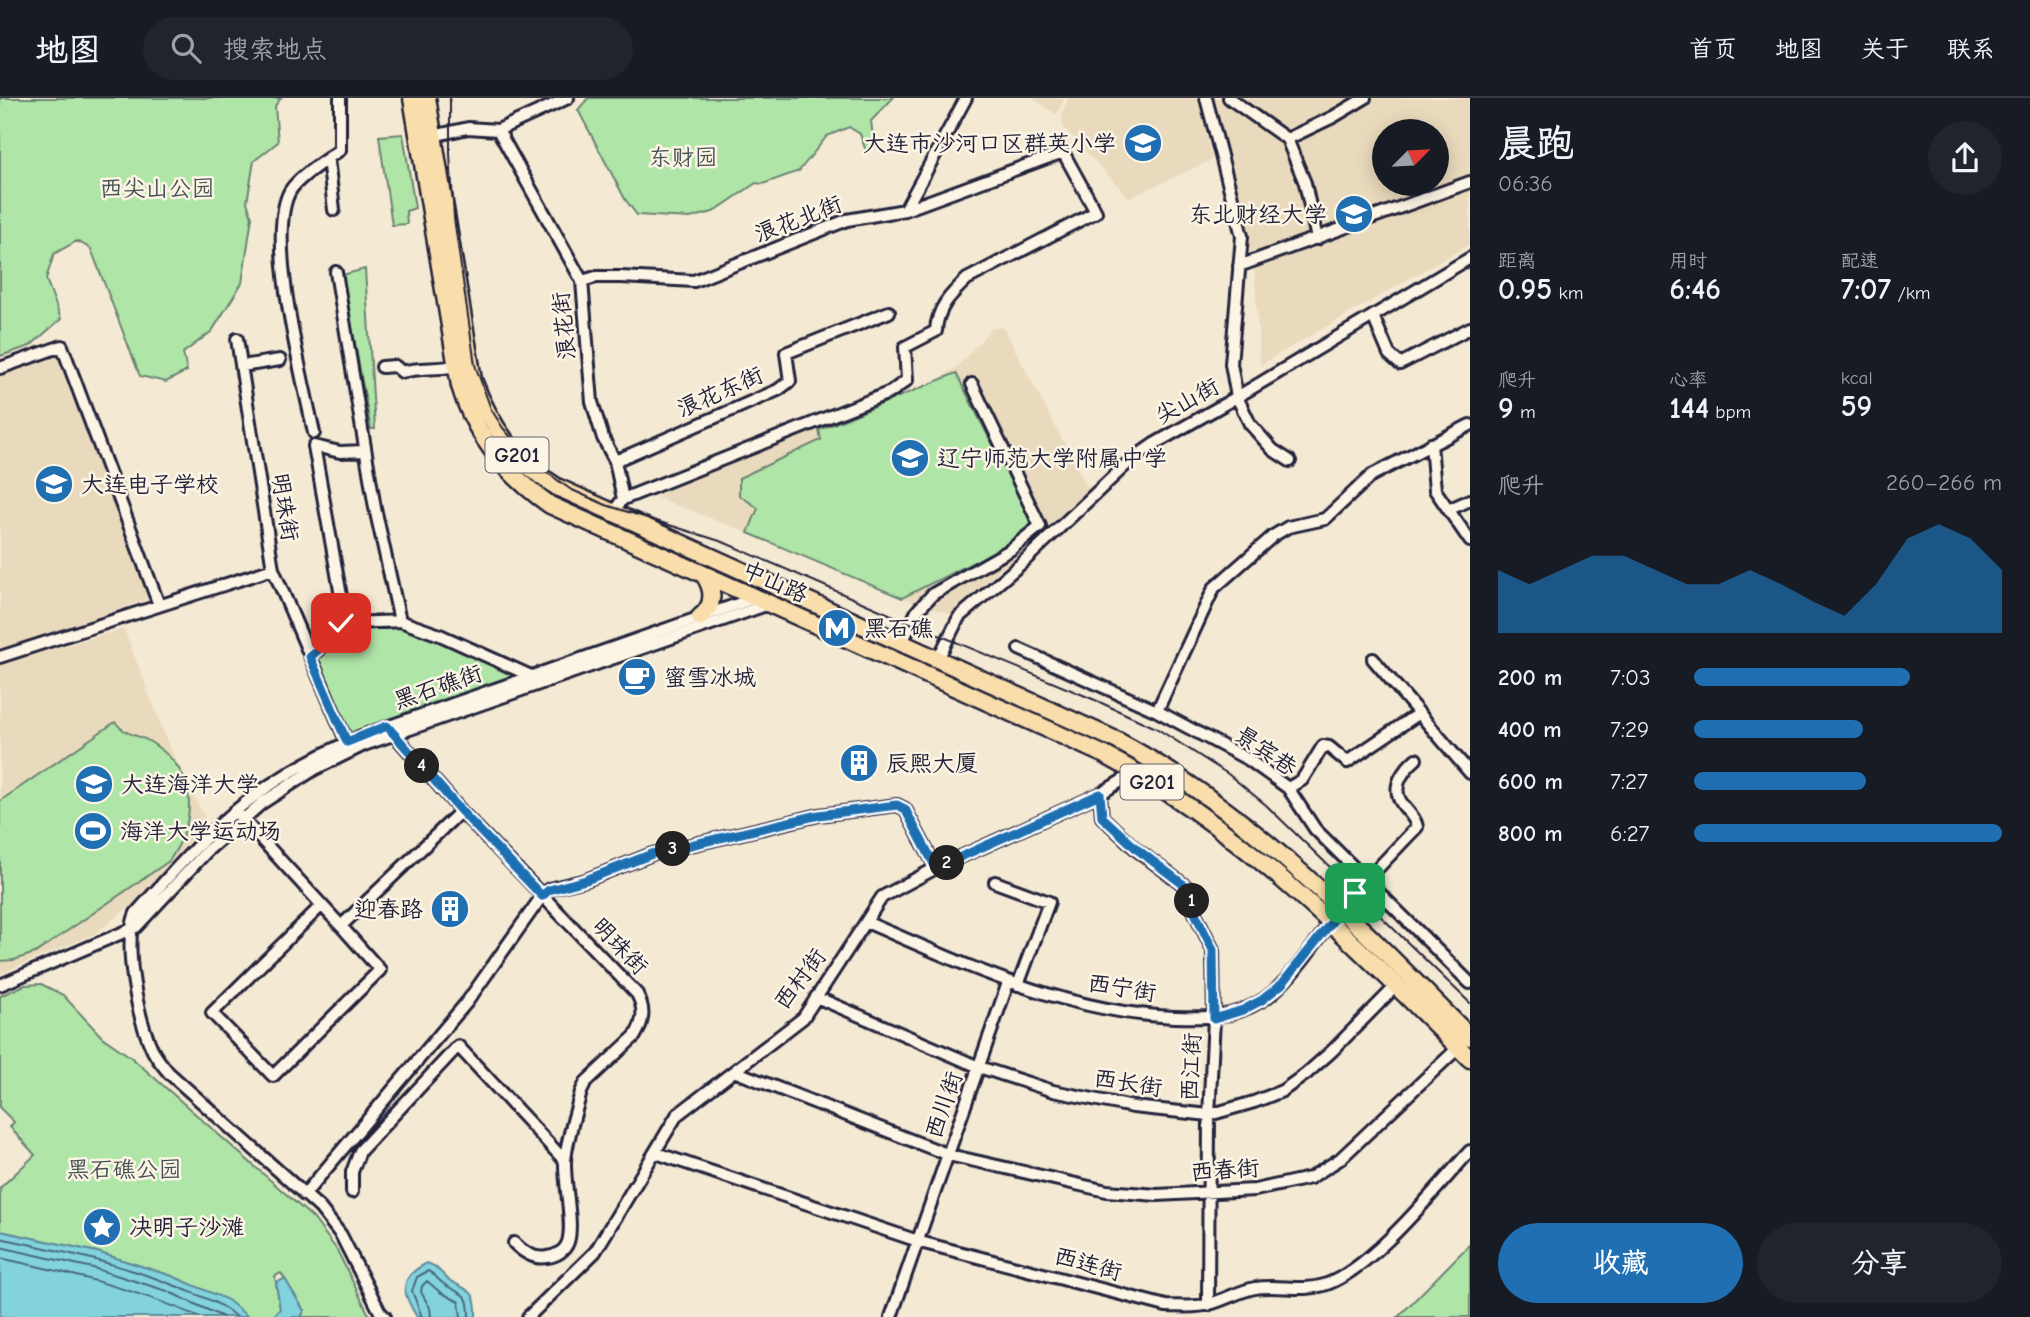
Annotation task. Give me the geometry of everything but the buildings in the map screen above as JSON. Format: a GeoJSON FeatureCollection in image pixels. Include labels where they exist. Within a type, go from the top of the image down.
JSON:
{"type":"FeatureCollection","features":[{"type":"Feature","properties":{"kind":"highway","name":"中山路"},"geometry":{"type":"LineString","coordinates":[[412,98],[455,366],[465,403],[484,440],[497,458],[531,492],[550,505],[751,599],[1105,755],[1136,772],[1186,803],[1336,916],[1466,1048]]}},
{"type":"Feature","properties":{"kind":"highway","name":"中山路"},"geometry":{"type":"LineString","coordinates":[[427,98],[469,363],[488,415],[510,448],[542,478],[618,506],[727,564],[1151,758],[1240,821],[1282,855],[1396,986],[1466,1048]]}},
{"type":"Feature","properties":{"kind":"highway"},"geometry":{"type":"LineString","coordinates":[[700,617],[707,612],[712,599],[710,585],[704,575]]}},
{"type":"Feature","properties":{"kind":"highway"},"geometry":{"type":"LineString","coordinates":[[751,599],[774,597],[826,620],[850,620]]}},
{"type":"Feature","properties":{"kind":"street"},"geometry":{"type":"LineString","coordinates":[[314,433],[282,268],[281,219],[291,190],[340,150],[340,98]]}},
{"type":"Feature","properties":{"kind":"street"},"geometry":{"type":"LineString","coordinates":[[433,136],[468,128],[498,130],[568,98]]}},
{"type":"Feature","properties":{"kind":"street"},"geometry":{"type":"LineString","coordinates":[[905,210],[966,98]]}},
{"type":"Feature","properties":{"kind":"street"},"geometry":{"type":"LineString","coordinates":[[1206,98],[1242,236],[1231,364],[1237,397],[1250,424],[1273,450],[1290,461]]}},
{"type":"Feature","properties":{"kind":"street"},"geometry":{"type":"LineString","coordinates":[[1229,98],[1287,139],[1305,183],[1317,239]]}},
{"type":"Feature","properties":{"kind":"street"},"geometry":{"type":"LineString","coordinates":[[1287,139],[1333,117],[1364,98]]}},
{"type":"Feature","properties":{"kind":"street","name":"浪花街"},"geometry":{"type":"LineString","coordinates":[[498,130],[582,281],[592,402],[603,438],[615,461],[618,506]]}},
{"type":"Feature","properties":{"kind":"street","name":"浪花北街"},"geometry":{"type":"LineString","coordinates":[[582,281],[596,277],[694,281],[847,220],[905,210],[1063,152],[1096,212],[967,279],[951,293],[942,307],[936,331],[905,347],[907,380],[891,392],[618,506]]}},
{"type":"Feature","properties":{"kind":"street"},"geometry":{"type":"LineString","coordinates":[[328,158],[334,210]]}},
{"type":"Feature","properties":{"kind":"street"},"geometry":{"type":"LineString","coordinates":[[1240,266],[1470,182]]}},
{"type":"Feature","properties":{"kind":"street","name":"尖山街"},"geometry":{"type":"LineString","coordinates":[[938,659],[959,617],[1131,460],[1470,258]]}},
{"type":"Feature","properties":{"kind":"street"},"geometry":{"type":"LineString","coordinates":[[336,272],[365,451],[400,621]]}},
{"type":"Feature","properties":{"kind":"street","name":"浪花东街"},"geometry":{"type":"LineString","coordinates":[[615,461],[778,390],[790,381],[786,353],[889,312]]}},
{"type":"Feature","properties":{"kind":"street"},"geometry":{"type":"LineString","coordinates":[[1373,316],[1389,354],[1400,363],[1470,328]]}},
{"type":"Feature","properties":{"kind":"street","name":"明珠街"},"geometry":{"type":"LineString","coordinates":[[237,339],[273,569],[349,747]]}},
{"type":"Feature","properties":{"kind":"street"},"geometry":{"type":"LineString","coordinates":[[0,368],[62,346],[159,605]]}},
{"type":"Feature","properties":{"kind":"street"},"geometry":{"type":"LineString","coordinates":[[242,366],[280,360]]}},
{"type":"Feature","properties":{"kind":"street"},"geometry":{"type":"LineString","coordinates":[[382,367],[395,366],[402,372],[417,368],[433,370],[455,366]]}},
{"type":"Feature","properties":{"kind":"street"},"geometry":{"type":"LineString","coordinates":[[902,643],[917,611],[933,593],[1010,550],[1040,526],[972,384]]}},
{"type":"Feature","properties":{"kind":"street"},"geometry":{"type":"LineString","coordinates":[[1157,711],[1214,588],[1273,537],[1295,525],[1325,519],[1372,475],[1470,425]]}},
{"type":"Feature","properties":{"kind":"street"},"geometry":{"type":"LineString","coordinates":[[1431,444],[1435,490],[1470,541]]}},
{"type":"Feature","properties":{"kind":"street"},"geometry":{"type":"LineString","coordinates":[[341,596],[314,446],[340,452],[365,451]]}},
{"type":"Feature","properties":{"kind":"street"},"geometry":{"type":"LineString","coordinates":[[1450,509],[1470,500]]}},
{"type":"Feature","properties":{"kind":"street"},"geometry":{"type":"LineString","coordinates":[[727,564],[751,599]]}},
{"type":"Feature","properties":{"kind":"street"},"geometry":{"type":"LineString","coordinates":[[0,657],[273,569]]}},
{"type":"Feature","properties":{"kind":"street","name":"黑石礁街"},"geometry":{"type":"LineString","coordinates":[[131,930],[136,913],[202,842],[291,771],[531,676],[751,599]]}},
{"type":"Feature","properties":{"kind":"street","name":"黑石礁街"},"geometry":{"type":"LineString","coordinates":[[391,731],[723,620],[751,599]]}},
{"type":"Feature","properties":{"kind":"street","name":"黑石礁街"},"geometry":{"type":"LineString","coordinates":[[723,620],[751,599]]}},
{"type":"Feature","properties":{"kind":"street"},"geometry":{"type":"LineString","coordinates":[[310,657],[319,649],[327,628],[341,623],[357,625],[400,621],[440,635],[531,676]]}},
{"type":"Feature","properties":{"kind":"street","name":"景宾巷"},"geometry":{"type":"LineString","coordinates":[[1019,649],[1157,711],[1249,760],[1288,789],[1315,828],[1366,881],[1468,976]]}},
{"type":"Feature","properties":{"kind":"street"},"geometry":{"type":"LineString","coordinates":[[1373,659],[1470,773]]}},
{"type":"Feature","properties":{"kind":"street"},"geometry":{"type":"LineString","coordinates":[[1288,789],[1302,780],[1323,746],[1329,747],[1347,762],[1418,714]]}},
{"type":"Feature","properties":{"kind":"street","name":"明珠街"},"geometry":{"type":"LineString","coordinates":[[391,731],[461,811],[637,994],[643,1006],[641,1027],[635,1036],[586,1082],[581,1092],[565,1161],[570,1232],[568,1243],[564,1250],[545,1258],[524,1252],[514,1243]]}},
{"type":"Feature","properties":{"kind":"street","name":"西宁街"},"geometry":{"type":"LineString","coordinates":[[866,922],[1013,984],[1077,1003],[1142,1015],[1214,1019],[1243,1010],[1262,1000],[1282,984],[1336,916],[1416,827],[1416,821],[1399,799],[1398,792],[1403,771],[1416,759]]}},
{"type":"Feature","properties":{"kind":"street","name":"西村街"},"geometry":{"type":"LineString","coordinates":[[528,1317],[596,1252],[677,1115],[803,1018],[887,892],[1100,794],[1136,772]]}},
{"type":"Feature","properties":{"kind":"street","name":"西江街"},"geometry":{"type":"LineString","coordinates":[[1100,794],[1102,817],[1138,850],[1188,888],[1195,913],[1213,950],[1208,1305]]}},
{"type":"Feature","properties":{"kind":"street"},"geometry":{"type":"LineString","coordinates":[[304,1195],[467,1002],[542,896],[549,890],[586,880],[652,854],[819,815],[897,805],[905,809],[936,868]]}},
{"type":"Feature","properties":{"kind":"street"},"geometry":{"type":"LineString","coordinates":[[341,926],[461,811]]}},
{"type":"Feature","properties":{"kind":"street"},"geometry":{"type":"LineString","coordinates":[[239,815],[322,905],[380,970],[272,1076],[212,1013],[322,905]]}},
{"type":"Feature","properties":{"kind":"street","name":"西川街"},"geometry":{"type":"LineString","coordinates":[[891,1317],[979,1067],[1049,902],[995,881]]}},
{"type":"Feature","properties":{"kind":"street"},"geometry":{"type":"LineString","coordinates":[[0,985],[131,930],[133,967],[142,1017],[159,1062],[336,1226],[385,1317]]}},
{"type":"Feature","properties":{"kind":"street","name":"西长街"},"geometry":{"type":"LineString","coordinates":[[816,997],[979,1067],[1053,1091],[1133,1107],[1209,1115],[1282,1091],[1332,1051],[1396,986]]}},
{"type":"Feature","properties":{"kind":"street"},"geometry":{"type":"LineString","coordinates":[[352,1192],[352,1172],[360,1151],[458,1046],[565,1161]]}},
{"type":"Feature","properties":{"kind":"street","name":"西春街"},"geometry":{"type":"LineString","coordinates":[[734,1071],[949,1155],[1107,1191],[1157,1195],[1255,1190],[1310,1178],[1340,1160],[1466,1048]]}},
{"type":"Feature","properties":{"kind":"street","name":"西连街"},"geometry":{"type":"LineString","coordinates":[[656,1153],[919,1242],[1167,1306],[1208,1305],[1269,1286],[1304,1289],[1324,1286],[1343,1277],[1389,1239],[1470,1151]]}},
{"type":"Feature","properties":{"kind":"shaded area"},"geometry":{"type":"Polygon","coordinates":[[[1032,98],[1064,98],[1057,115],[1032,98]]]}},
{"type":"Feature","properties":{"kind":"shaded area","name":"大连市沙河口区群英小学"},"geometry":{"type":"Polygon","coordinates":[[[1068,98],[1198,98],[1212,160],[1129,198],[1063,127],[1062,114],[1068,98]]]}},
{"type":"Feature","properties":{"kind":"shaded area","name":"东北财经大学"},"geometry":{"type":"Polygon","coordinates":[[[1205,98],[1470,98],[1470,244],[1260,365],[1254,262],[1205,98]]]}},
{"type":"Feature","properties":{"kind":"shaded area","name":"辽宁师范大学附属中学"},"geometry":{"type":"Polygon","coordinates":[[[1003,327],[1089,490],[950,614],[902,598],[656,497],[676,486],[931,385],[958,366],[991,329],[1003,327]]]}},
{"type":"Feature","properties":{"kind":"shaded area","name":"大连电子学校"},"geometry":{"type":"Polygon","coordinates":[[[57,339],[67,378],[149,590],[148,599],[0,651],[0,359],[57,339]]]}},
{"type":"Feature","properties":{"kind":"shaded area","name":"大连海洋大学"},"geometry":{"type":"Polygon","coordinates":[[[124,629],[169,746],[207,822],[134,903],[96,933],[0,974],[0,664],[124,629]]]}},
{"type":"Feature","properties":{"kind":"green space","name":"西尖山公园"},"geometry":{"type":"Polygon","coordinates":[[[0,98],[281,98],[275,106],[278,142],[254,161],[247,202],[252,217],[242,283],[212,331],[183,353],[187,371],[166,382],[140,376],[91,249],[77,241],[54,254],[46,279],[61,319],[30,346],[0,356],[0,98]]]}},
{"type":"Feature","properties":{"kind":"green space","name":"东财园"},"geometry":{"type":"Polygon","coordinates":[[[588,98],[893,98],[871,121],[874,145],[866,151],[860,134],[849,127],[827,136],[799,171],[763,184],[756,183],[713,212],[690,218],[637,215],[625,199],[578,110],[588,98]]]}},
{"type":"Feature","properties":{"kind":"green space"},"geometry":{"type":"Polygon","coordinates":[[[403,134],[415,208],[406,211],[407,224],[392,225],[379,136],[403,134]]]}},
{"type":"Feature","properties":{"kind":"green space"},"geometry":{"type":"Polygon","coordinates":[[[365,269],[375,429],[371,429],[342,275],[365,269]]]}},
{"type":"Feature","properties":{"kind":"green space","name":"辽宁师范大学附属中学"},"geometry":{"type":"Polygon","coordinates":[[[956,373],[1033,524],[1008,545],[902,598],[748,533],[758,508],[739,495],[739,478],[821,440],[819,430],[956,373]]]}},
{"type":"Feature","properties":{"kind":"green space"},"geometry":{"type":"Polygon","coordinates":[[[402,627],[523,676],[350,736],[318,661],[331,635],[347,631],[402,627]]]}},
{"type":"Feature","properties":{"kind":"green space","name":"海洋大学运动场"},"geometry":{"type":"Polygon","coordinates":[[[115,722],[128,733],[152,743],[178,768],[189,797],[185,829],[178,845],[169,861],[35,953],[14,960],[0,961],[0,801],[115,722]]]}},
{"type":"Feature","properties":{"kind":"green space","name":"黑石礁公园"},"geometry":{"type":"Polygon","coordinates":[[[41,984],[63,995],[102,1037],[132,1058],[313,1218],[337,1250],[370,1317],[301,1317],[304,1310],[281,1273],[275,1276],[280,1309],[273,1317],[248,1317],[227,1300],[172,1276],[97,1252],[0,1231],[0,1188],[35,1155],[10,1127],[14,1122],[0,1108],[0,996],[25,985],[41,984]]]}},
{"type":"Feature","properties":{"kind":"green space"},"geometry":{"type":"Polygon","coordinates":[[[1470,1244],[1470,1317],[1398,1317],[1470,1244]]]}},
{"type":"Feature","properties":{"kind":"water"},"geometry":{"type":"Polygon","coordinates":[[[0,1231],[97,1252],[172,1276],[228,1300],[248,1317],[0,1317],[0,1231]]]}},
{"type":"Feature","properties":{"kind":"water"},"geometry":{"type":"Polygon","coordinates":[[[427,1263],[470,1292],[475,1301],[476,1317],[417,1317],[408,1301],[405,1287],[411,1274],[427,1263]]]}},
{"type":"Feature","properties":{"kind":"water"},"geometry":{"type":"Polygon","coordinates":[[[285,1279],[304,1311],[301,1317],[273,1317],[280,1309],[276,1282],[285,1279]]]}},
{"type":"Feature","properties":{"kind":"tram line"},"geometry":{"type":"LineString","coordinates":[[450,98],[454,218],[475,365],[491,409],[503,428],[535,464],[570,489],[606,505],[723,542],[1156,728],[1228,774],[1266,805],[1470,1003]]}},
{"type":"Feature","properties":{"kind":"place","name":"大连市沙河口区群英小学"},"geometry":{"type":"Point","coordinates":[1143,143]}},
{"type":"Feature","properties":{"kind":"place","name":"东北财经大学"},"geometry":{"type":"Point","coordinates":[1354,214]}},
{"type":"Feature","properties":{"kind":"place","name":"辽宁师范大学附属中学"},"geometry":{"type":"Point","coordinates":[910,458]}},
{"type":"Feature","properties":{"kind":"place","name":"大连电子学校"},"geometry":{"type":"Point","coordinates":[54,484]}},
{"type":"Feature","properties":{"kind":"place","name":"黑石礁"},"geometry":{"type":"Point","coordinates":[837,628]}},
{"type":"Feature","properties":{"kind":"place","name":"蜜雪冰城"},"geometry":{"type":"Point","coordinates":[637,677]}},
{"type":"Feature","properties":{"kind":"place","name":"辰熙大厦"},"geometry":{"type":"Point","coordinates":[859,763]}},
{"type":"Feature","properties":{"kind":"place","name":"大连海洋大学"},"geometry":{"type":"Point","coordinates":[94,784]}},
{"type":"Feature","properties":{"kind":"place","name":"海洋大学运动场"},"geometry":{"type":"Point","coordinates":[93,831]}},
{"type":"Feature","properties":{"kind":"place","name":"迎春路"},"geometry":{"type":"Point","coordinates":[450,909]}},
{"type":"Feature","properties":{"kind":"place","name":"决明子沙滩"},"geometry":{"type":"Point","coordinates":[102,1227]}},
{"type":"Feature","properties":{"kind":"route"},"geometry":{"type":"LineString","coordinates":[[341,623],[327,628],[319,649],[310,657],[347,742],[387,726],[461,811],[542,896],[549,890],[586,880],[652,854],[819,815],[897,805],[905,809],[936,868],[1100,794],[1102,817],[1138,850],[1188,888],[1195,913],[1213,950],[1214,1019],[1243,1010],[1262,1000],[1282,984],[1355,893]]}}]}
